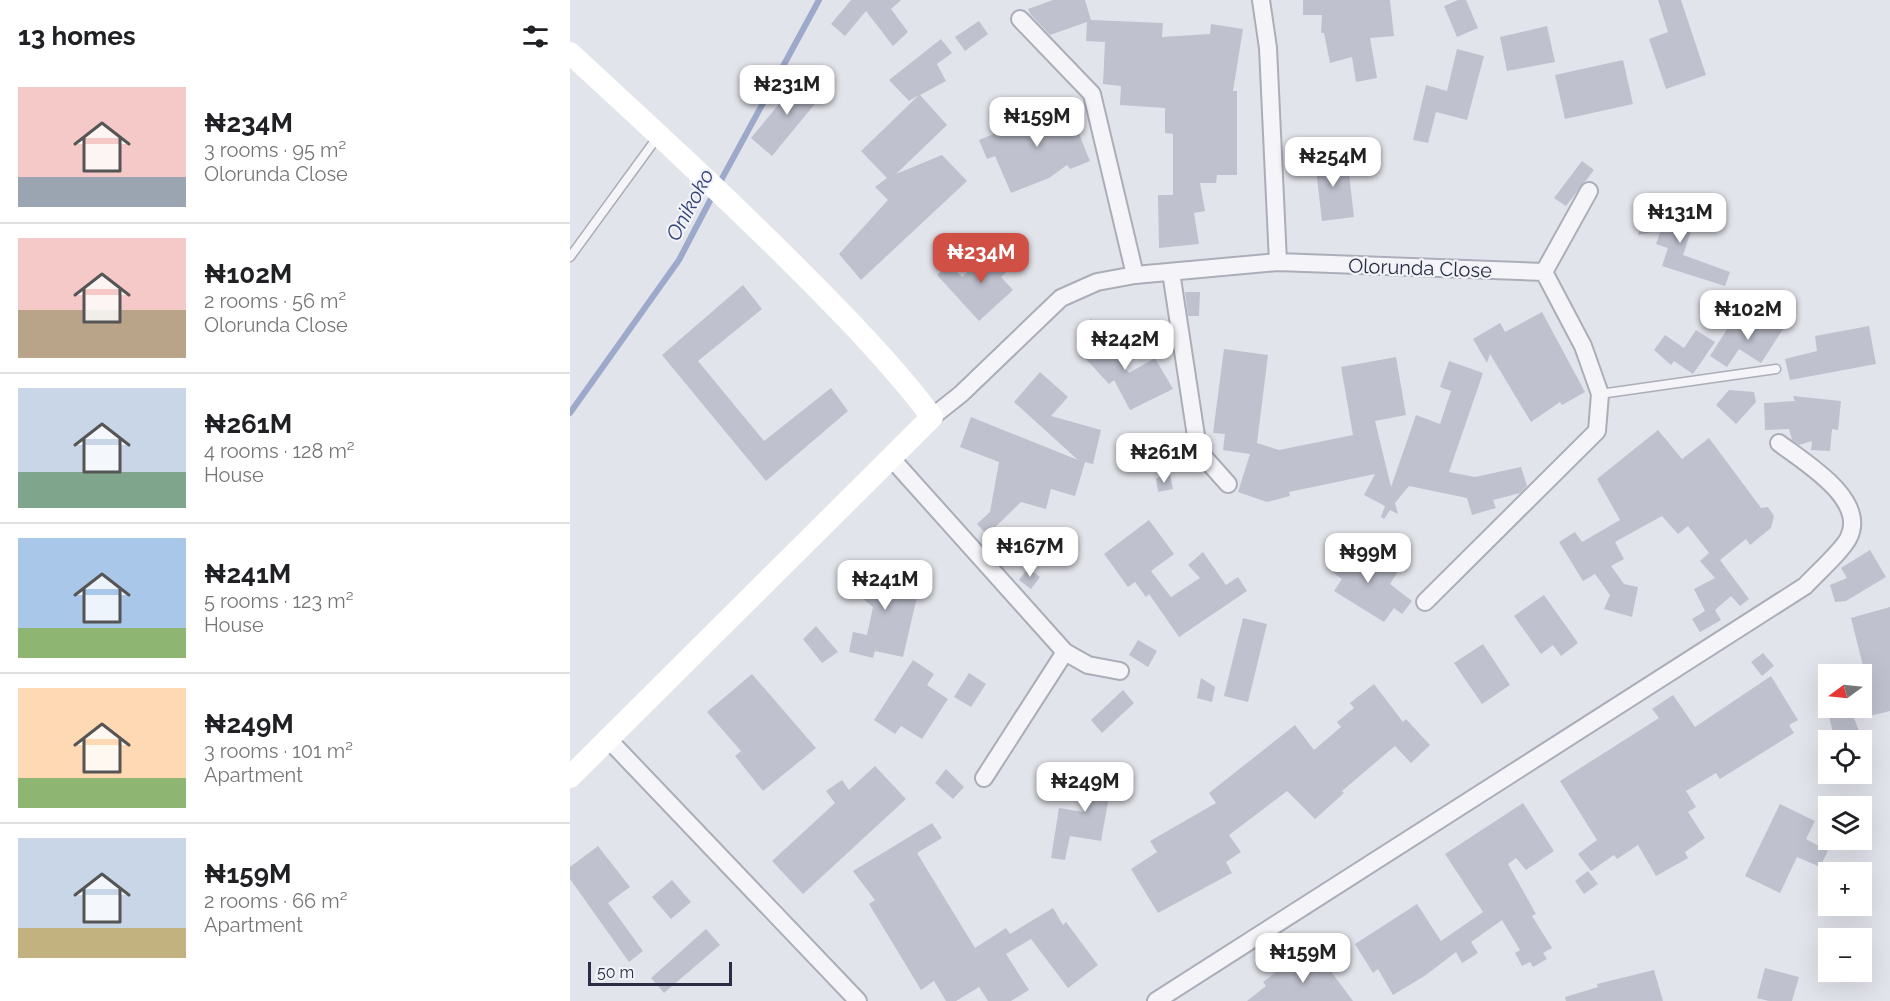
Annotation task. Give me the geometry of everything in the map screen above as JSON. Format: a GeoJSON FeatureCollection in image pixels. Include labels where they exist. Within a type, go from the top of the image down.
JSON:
{"type":"FeatureCollection","features":[{"type":"Feature","properties":{"kind":"main road"},"geometry":{"type":"LineString","coordinates":[[570,53],[660,135],[835,306],[905,382],[932,417],[570,777]]}},
{"type":"Feature","properties":{"kind":"street"},"geometry":{"type":"LineString","coordinates":[[1262,0],[1268,48],[1278,262]]}},
{"type":"Feature","properties":{"kind":"street"},"geometry":{"type":"LineString","coordinates":[[1020,19],[1092,94],[1136,275]]}},
{"type":"Feature","properties":{"kind":"street"},"geometry":{"type":"LineString","coordinates":[[1425,602],[1597,431],[1600,394],[1583,346],[1544,272],[1589,190]]}},
{"type":"Feature","properties":{"kind":"street","name":"Olorunda Close"},"geometry":{"type":"LineString","coordinates":[[932,417],[961,394],[1061,298],[1097,282],[1136,275],[1278,262],[1544,272]]}},
{"type":"Feature","properties":{"kind":"street"},"geometry":{"type":"LineString","coordinates":[[1171,272],[1196,436],[1203,456],[1228,484]]}},
{"type":"Feature","properties":{"kind":"street"},"geometry":{"type":"LineString","coordinates":[[1156,1001],[1805,586],[1850,537],[1852,517],[1842,493],[1779,443]]}},
{"type":"Feature","properties":{"kind":"street"},"geometry":{"type":"LineString","coordinates":[[891,459],[1065,652],[1088,664],[1120,671]]}},
{"type":"Feature","properties":{"kind":"street"},"geometry":{"type":"LineString","coordinates":[[984,778],[1065,652]]}},
{"type":"Feature","properties":{"kind":"street"},"geometry":{"type":"LineString","coordinates":[[609,740],[853,999]]}},
{"type":"Feature","properties":{"kind":"lane"},"geometry":{"type":"LineString","coordinates":[[570,257],[660,135]]}},
{"type":"Feature","properties":{"kind":"lane"},"geometry":{"type":"LineString","coordinates":[[1600,394],[1776,369]]}},
{"type":"Feature","properties":{"kind":"building"},"geometry":{"type":"Polygon","coordinates":[[[851,0],[901,0],[891,9],[908,32],[893,46],[866,11],[845,36],[831,24],[851,0]]]}},
{"type":"Feature","properties":{"kind":"building"},"geometry":{"type":"Polygon","coordinates":[[[1053,0],[1085,0],[1091,20],[1163,23],[1162,37],[1210,34],[1211,24],[1243,29],[1233,91],[1237,91],[1237,175],[1217,175],[1216,183],[1200,183],[1205,211],[1194,213],[1199,244],[1159,248],[1158,195],[1173,195],[1173,134],[1165,133],[1165,108],[1120,105],[1121,86],[1103,84],[1105,42],[1086,41],[1087,22],[1050,35],[1031,15],[1028,9],[1053,0]]]}},
{"type":"Feature","properties":{"kind":"building"},"geometry":{"type":"Polygon","coordinates":[[[1303,0],[1390,0],[1394,36],[1370,38],[1377,78],[1356,82],[1352,57],[1330,63],[1324,33],[1321,33],[1322,15],[1303,15],[1303,0]]]}},
{"type":"Feature","properties":{"kind":"building"},"geometry":{"type":"Polygon","coordinates":[[[1458,0],[1466,0],[1478,28],[1457,37],[1444,6],[1458,0]]]}},
{"type":"Feature","properties":{"kind":"building"},"geometry":{"type":"Polygon","coordinates":[[[1658,0],[1681,0],[1706,75],[1666,89],[1649,39],[1668,32],[1658,0]]]}},
{"type":"Feature","properties":{"kind":"building"},"geometry":{"type":"Polygon","coordinates":[[[979,21],[988,34],[965,51],[955,37],[979,21]]]}},
{"type":"Feature","properties":{"kind":"building"},"geometry":{"type":"Polygon","coordinates":[[[1547,26],[1555,62],[1507,71],[1500,37],[1547,26]]]}},
{"type":"Feature","properties":{"kind":"building"},"geometry":{"type":"Polygon","coordinates":[[[941,39],[952,53],[937,64],[946,81],[920,95],[947,125],[896,174],[942,155],[967,181],[861,280],[839,254],[888,200],[875,187],[887,178],[861,151],[919,95],[909,101],[889,80],[941,39]]]}},
{"type":"Feature","properties":{"kind":"building"},"geometry":{"type":"Polygon","coordinates":[[[1457,49],[1484,56],[1467,120],[1436,112],[1428,143],[1413,140],[1426,85],[1447,91],[1457,49]]]}},
{"type":"Feature","properties":{"kind":"building"},"geometry":{"type":"Polygon","coordinates":[[[1623,60],[1633,104],[1565,119],[1555,75],[1623,60]]]}},
{"type":"Feature","properties":{"kind":"building"},"geometry":{"type":"Polygon","coordinates":[[[802,76],[823,94],[772,156],[751,138],[802,76]]]}},
{"type":"Feature","properties":{"kind":"building"},"geometry":{"type":"Polygon","coordinates":[[[1067,104],[1090,161],[1070,169],[1067,165],[1049,178],[1011,193],[995,156],[987,159],[979,140],[1067,104]]]}},
{"type":"Feature","properties":{"kind":"building"},"geometry":{"type":"Polygon","coordinates":[[[1331,149],[1335,168],[1342,167],[1343,175],[1349,174],[1354,217],[1322,221],[1314,152],[1331,149]]]}},
{"type":"Feature","properties":{"kind":"building"},"geometry":{"type":"Polygon","coordinates":[[[1582,161],[1594,170],[1566,206],[1554,198],[1582,161]]]}},
{"type":"Feature","properties":{"kind":"building"},"geometry":{"type":"Polygon","coordinates":[[[1666,195],[1683,198],[1678,227],[1691,231],[1683,255],[1730,272],[1725,286],[1662,266],[1668,248],[1656,244],[1661,230],[1638,235],[1645,215],[1660,221],[1666,195]]]}},
{"type":"Feature","properties":{"kind":"building"},"geometry":{"type":"Polygon","coordinates":[[[1001,248],[1015,264],[1001,277],[1013,290],[979,321],[937,275],[950,264],[962,277],[973,267],[976,271],[1001,248]]]}},
{"type":"Feature","properties":{"kind":"building"},"geometry":{"type":"Polygon","coordinates":[[[743,285],[762,309],[698,361],[764,441],[831,388],[848,411],[766,481],[662,355],[743,285]]]}},
{"type":"Feature","properties":{"kind":"building"},"geometry":{"type":"Polygon","coordinates":[[[1185,292],[1200,292],[1199,316],[1188,316],[1185,292]]]}},
{"type":"Feature","properties":{"kind":"building"},"geometry":{"type":"Polygon","coordinates":[[[1542,312],[1585,392],[1562,405],[1560,402],[1531,422],[1490,354],[1487,363],[1473,339],[1500,323],[1505,332],[1542,312]]]}},
{"type":"Feature","properties":{"kind":"building"},"geometry":{"type":"Polygon","coordinates":[[[1764,313],[1785,326],[1761,363],[1739,349],[1727,367],[1710,356],[1731,323],[1750,335],[1764,313]]]}},
{"type":"Feature","properties":{"kind":"building"},"geometry":{"type":"Polygon","coordinates":[[[1091,319],[1103,338],[1100,340],[1104,340],[1129,373],[1155,358],[1173,389],[1130,410],[1114,380],[1109,384],[1082,355],[1095,346],[1091,346],[1079,327],[1091,319]]]}},
{"type":"Feature","properties":{"kind":"building"},"geometry":{"type":"Polygon","coordinates":[[[1869,326],[1876,364],[1790,380],[1785,359],[1817,351],[1815,336],[1869,326]]]}},
{"type":"Feature","properties":{"kind":"building"},"geometry":{"type":"Polygon","coordinates":[[[1696,330],[1715,342],[1693,374],[1674,361],[1671,365],[1654,350],[1665,335],[1684,348],[1696,330]]]}},
{"type":"Feature","properties":{"kind":"building"},"geometry":{"type":"Polygon","coordinates":[[[1224,349],[1268,355],[1257,443],[1279,450],[1353,435],[1341,367],[1396,357],[1406,415],[1375,421],[1391,487],[1416,415],[1440,424],[1451,391],[1440,387],[1449,361],[1483,373],[1449,472],[1475,477],[1521,467],[1527,486],[1520,493],[1493,500],[1496,508],[1472,515],[1467,498],[1409,486],[1395,503],[1398,514],[1390,510],[1384,519],[1381,517],[1385,506],[1364,495],[1375,474],[1289,492],[1290,496],[1267,502],[1238,492],[1250,454],[1223,450],[1225,434],[1213,433],[1224,349]]]}},
{"type":"Feature","properties":{"kind":"building"},"geometry":{"type":"Polygon","coordinates":[[[1040,372],[1068,397],[1051,416],[1101,430],[1093,464],[1085,462],[1075,496],[1051,489],[1046,509],[1021,502],[987,535],[977,524],[990,512],[999,462],[960,447],[971,417],[1078,460],[1014,402],[1040,372]]]}},
{"type":"Feature","properties":{"kind":"building"},"geometry":{"type":"Polygon","coordinates":[[[1729,390],[1754,392],[1756,402],[1736,424],[1716,405],[1729,390]]]}},
{"type":"Feature","properties":{"kind":"building"},"geometry":{"type":"Polygon","coordinates":[[[1793,396],[1841,401],[1838,430],[1832,429],[1830,451],[1811,450],[1812,441],[1799,445],[1792,440],[1789,429],[1765,430],[1764,403],[1795,401],[1793,396]]]}},
{"type":"Feature","properties":{"kind":"building"},"geometry":{"type":"Polygon","coordinates":[[[1658,430],[1682,459],[1709,438],[1761,508],[1768,507],[1774,516],[1771,528],[1750,545],[1746,539],[1720,560],[1749,599],[1740,606],[1731,596],[1715,610],[1721,620],[1700,632],[1692,619],[1705,611],[1694,589],[1715,578],[1700,561],[1709,553],[1688,526],[1678,534],[1662,516],[1615,542],[1624,559],[1611,566],[1624,584],[1638,587],[1632,617],[1604,609],[1610,595],[1595,574],[1583,581],[1559,542],[1575,532],[1582,542],[1620,520],[1597,479],[1658,430]]]}},
{"type":"Feature","properties":{"kind":"building"},"geometry":{"type":"Polygon","coordinates":[[[1170,475],[1173,489],[1158,492],[1156,478],[1170,475]]]}},
{"type":"Feature","properties":{"kind":"building"},"geometry":{"type":"Polygon","coordinates":[[[1149,520],[1174,554],[1151,571],[1171,597],[1200,578],[1188,565],[1203,552],[1226,585],[1238,577],[1247,591],[1179,637],[1149,594],[1146,597],[1135,582],[1128,587],[1104,554],[1149,520]]]}},
{"type":"Feature","properties":{"kind":"building"},"geometry":{"type":"Polygon","coordinates":[[[1342,547],[1353,555],[1359,547],[1397,573],[1390,584],[1412,601],[1402,614],[1394,608],[1384,622],[1334,591],[1342,579],[1327,568],[1342,547]]]}},
{"type":"Feature","properties":{"kind":"building"},"geometry":{"type":"Polygon","coordinates":[[[1870,550],[1886,577],[1846,601],[1835,602],[1830,585],[1847,578],[1841,568],[1870,550]]]}},
{"type":"Feature","properties":{"kind":"building"},"geometry":{"type":"Polygon","coordinates":[[[858,562],[890,588],[894,569],[922,575],[903,657],[875,651],[873,658],[849,652],[853,632],[867,635],[873,607],[842,582],[858,562]]]}},
{"type":"Feature","properties":{"kind":"building"},"geometry":{"type":"Polygon","coordinates":[[[1028,568],[1040,577],[1031,589],[1019,580],[1028,568]]]}},
{"type":"Feature","properties":{"kind":"building"},"geometry":{"type":"Polygon","coordinates":[[[1544,595],[1578,643],[1561,656],[1553,645],[1541,654],[1514,616],[1544,595]]]}},
{"type":"Feature","properties":{"kind":"building"},"geometry":{"type":"Polygon","coordinates":[[[1890,607],[1890,711],[1872,716],[1872,664],[1862,664],[1851,618],[1890,607]]]}},
{"type":"Feature","properties":{"kind":"building"},"geometry":{"type":"Polygon","coordinates":[[[1243,618],[1267,624],[1248,702],[1224,696],[1243,618]]]}},
{"type":"Feature","properties":{"kind":"building"},"geometry":{"type":"Polygon","coordinates":[[[816,626],[838,652],[822,663],[803,639],[816,626]]]}},
{"type":"Feature","properties":{"kind":"building"},"geometry":{"type":"Polygon","coordinates":[[[1138,640],[1157,651],[1148,667],[1129,655],[1138,640]]]}},
{"type":"Feature","properties":{"kind":"building"},"geometry":{"type":"Polygon","coordinates":[[[1483,644],[1510,685],[1482,704],[1454,663],[1483,644]]]}},
{"type":"Feature","properties":{"kind":"building"},"geometry":{"type":"Polygon","coordinates":[[[1763,653],[1774,666],[1762,676],[1751,662],[1763,653]]]}},
{"type":"Feature","properties":{"kind":"building"},"geometry":{"type":"Polygon","coordinates":[[[913,660],[934,674],[927,685],[948,699],[922,739],[901,726],[895,734],[874,720],[913,660]]]}},
{"type":"Feature","properties":{"kind":"building"},"geometry":{"type":"Polygon","coordinates":[[[969,673],[986,684],[971,707],[954,697],[969,673]]]}},
{"type":"Feature","properties":{"kind":"building"},"geometry":{"type":"Polygon","coordinates":[[[752,674],[816,748],[763,791],[735,756],[741,751],[707,712],[752,674]]]}},
{"type":"Feature","properties":{"kind":"building"},"geometry":{"type":"Polygon","coordinates":[[[1771,676],[1798,720],[1789,725],[1794,733],[1720,779],[1716,773],[1686,791],[1696,807],[1688,812],[1705,838],[1685,852],[1688,858],[1656,876],[1638,845],[1617,859],[1614,855],[1591,871],[1578,854],[1597,840],[1560,781],[1659,718],[1652,709],[1673,695],[1695,727],[1771,676]]]}},
{"type":"Feature","properties":{"kind":"building"},"geometry":{"type":"Polygon","coordinates":[[[1201,678],[1215,687],[1212,702],[1197,698],[1201,678]]]}},
{"type":"Feature","properties":{"kind":"building"},"geometry":{"type":"Polygon","coordinates":[[[1374,684],[1403,722],[1406,719],[1430,745],[1411,763],[1395,746],[1342,791],[1344,793],[1315,819],[1287,791],[1229,835],[1241,852],[1226,862],[1232,873],[1158,913],[1131,869],[1157,852],[1150,841],[1216,803],[1209,793],[1295,725],[1314,750],[1341,727],[1337,722],[1354,708],[1350,703],[1374,684]]]}},
{"type":"Feature","properties":{"kind":"building"},"geometry":{"type":"Polygon","coordinates":[[[1123,690],[1134,703],[1102,733],[1091,720],[1123,690]]]}},
{"type":"Feature","properties":{"kind":"building"},"geometry":{"type":"Polygon","coordinates":[[[1829,718],[1854,718],[1859,730],[1832,730],[1829,718]]]}},
{"type":"Feature","properties":{"kind":"building"},"geometry":{"type":"Polygon","coordinates":[[[1091,765],[1114,769],[1101,841],[1070,836],[1065,860],[1051,858],[1059,808],[1083,812],[1091,765]]]}},
{"type":"Feature","properties":{"kind":"building"},"geometry":{"type":"Polygon","coordinates":[[[875,766],[906,799],[803,894],[772,861],[835,803],[826,791],[842,780],[849,790],[875,766]]]}},
{"type":"Feature","properties":{"kind":"building"},"geometry":{"type":"Polygon","coordinates":[[[946,769],[964,787],[953,799],[935,783],[946,769]]]}},
{"type":"Feature","properties":{"kind":"building"},"geometry":{"type":"Polygon","coordinates":[[[1523,803],[1554,851],[1526,870],[1516,858],[1508,864],[1536,914],[1532,916],[1552,948],[1543,953],[1547,959],[1533,967],[1530,962],[1522,966],[1515,953],[1520,950],[1502,920],[1471,942],[1478,953],[1462,963],[1456,952],[1426,975],[1393,995],[1378,969],[1373,973],[1355,944],[1417,904],[1441,941],[1483,912],[1445,854],[1523,803]]]}},
{"type":"Feature","properties":{"kind":"building"},"geometry":{"type":"Polygon","coordinates":[[[1780,804],[1815,821],[1806,839],[1818,846],[1818,850],[1828,851],[1822,862],[1818,862],[1818,866],[1797,857],[1780,893],[1745,876],[1780,804]]]}},
{"type":"Feature","properties":{"kind":"building"},"geometry":{"type":"Polygon","coordinates":[[[932,823],[942,838],[917,853],[975,948],[1006,928],[1010,934],[1053,908],[1063,925],[1066,922],[1098,965],[1068,988],[1031,939],[1006,954],[1029,990],[1011,1001],[988,1001],[979,987],[956,1001],[946,1001],[934,981],[921,990],[869,904],[875,900],[853,871],[932,823]]]}},
{"type":"Feature","properties":{"kind":"building"},"geometry":{"type":"Polygon","coordinates":[[[598,846],[630,887],[608,903],[643,951],[629,962],[570,879],[570,867],[598,846]]]}},
{"type":"Feature","properties":{"kind":"building"},"geometry":{"type":"Polygon","coordinates":[[[1588,871],[1598,884],[1584,894],[1575,881],[1588,871]]]}},
{"type":"Feature","properties":{"kind":"building"},"geometry":{"type":"Polygon","coordinates":[[[672,880],[691,902],[671,919],[652,897],[672,880]]]}},
{"type":"Feature","properties":{"kind":"building"},"geometry":{"type":"Polygon","coordinates":[[[706,929],[720,945],[664,993],[651,978],[706,929]]]}},
{"type":"Feature","properties":{"kind":"building"},"geometry":{"type":"Polygon","coordinates":[[[1317,953],[1353,1001],[1247,1001],[1266,986],[1263,982],[1288,963],[1293,970],[1317,953]]]}},
{"type":"Feature","properties":{"kind":"building"},"geometry":{"type":"Polygon","coordinates":[[[1765,968],[1799,977],[1792,1001],[1769,1001],[1757,998],[1765,968]]]}},
{"type":"Feature","properties":{"kind":"building"},"geometry":{"type":"Polygon","coordinates":[[[1654,970],[1663,1001],[1566,1001],[1565,997],[1598,987],[1597,984],[1654,970]]]}},
{"type":"Feature","properties":{"kind":"waterway","name":"Onikoko"},"geometry":{"type":"LineString","coordinates":[[719,184],[819,0]]}},
{"type":"Feature","properties":{"kind":"waterway","name":"Onikoko"},"geometry":{"type":"LineString","coordinates":[[570,413],[679,260],[714,193]]}}]}
